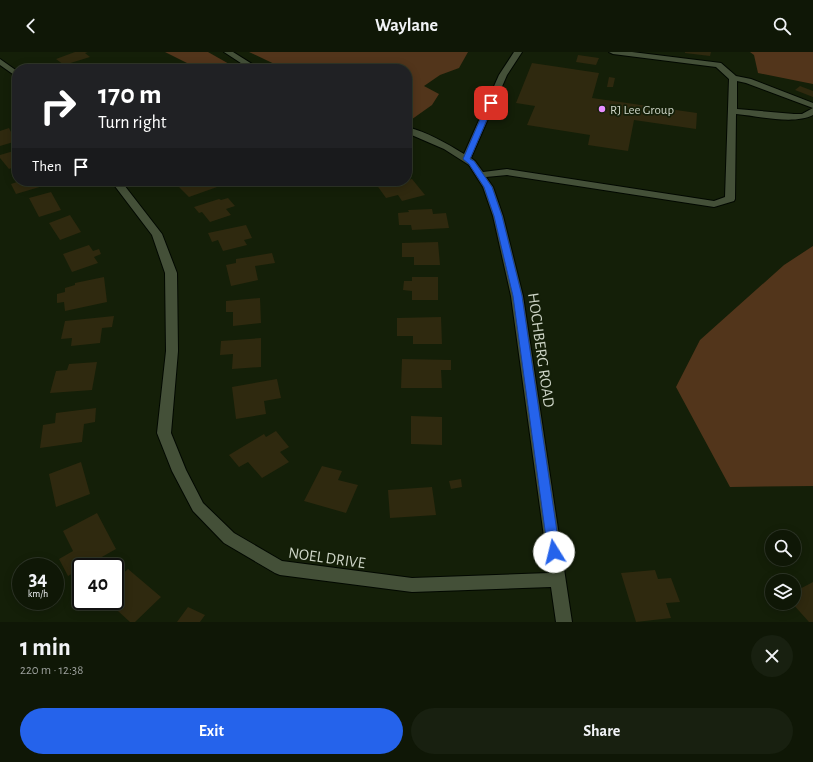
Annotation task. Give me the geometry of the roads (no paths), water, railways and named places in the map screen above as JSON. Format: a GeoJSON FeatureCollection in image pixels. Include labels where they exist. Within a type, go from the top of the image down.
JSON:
{"type":"FeatureCollection","features":[{"type":"Feature","properties":{"kind":"street"},"geometry":{"type":"LineString","coordinates":[[228,52],[248,64]]}},
{"type":"Feature","properties":{"kind":"street"},"geometry":{"type":"LineString","coordinates":[[466,159],[503,75],[518,52]]}},
{"type":"Feature","properties":{"kind":"street"},"geometry":{"type":"LineString","coordinates":[[613,52],[718,65],[733,78],[748,81],[813,106]]}},
{"type":"Feature","properties":{"kind":"street"},"geometry":{"type":"LineString","coordinates":[[0,61],[12,71]]}},
{"type":"Feature","properties":{"kind":"street"},"geometry":{"type":"LineString","coordinates":[[480,175],[507,172],[714,204],[730,199],[733,78]]}},
{"type":"Feature","properties":{"kind":"street"},"geometry":{"type":"LineString","coordinates":[[732,111],[794,117],[804,116],[813,111]]}},
{"type":"Feature","properties":{"kind":"street","name":"HOCHBERG ROAD"},"geometry":{"type":"LineString","coordinates":[[412,132],[446,146],[472,163],[488,187],[498,216],[517,296],[564,622]]}},
{"type":"Feature","properties":{"kind":"street","name":"NOEL DRIVE"},"geometry":{"type":"LineString","coordinates":[[120,186],[157,234],[171,273],[172,351],[164,433],[179,471],[198,507],[229,538],[280,568],[412,585],[558,580]]}},
{"type":"Feature","properties":{"kind":"place","name":"RJ Lee Group"},"geometry":{"type":"Point","coordinates":[602,109]}}]}
